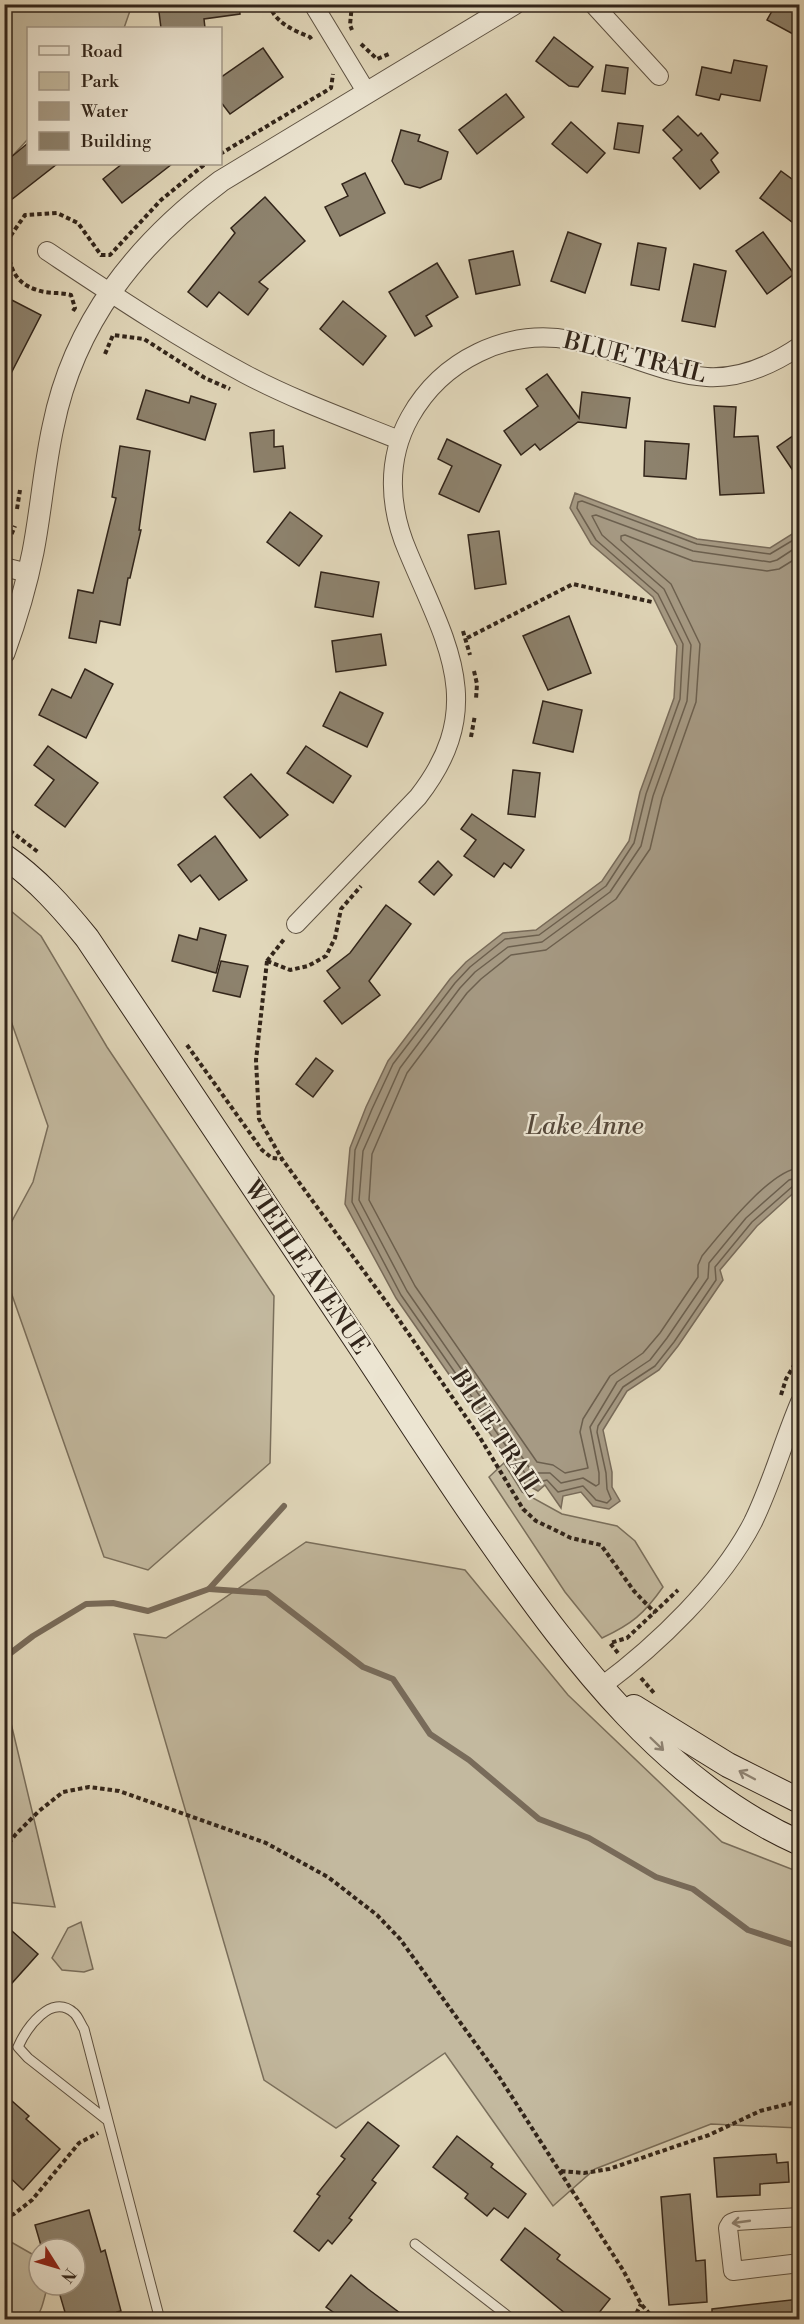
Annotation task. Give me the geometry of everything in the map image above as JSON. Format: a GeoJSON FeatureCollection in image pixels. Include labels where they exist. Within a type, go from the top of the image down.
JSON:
{"type":"FeatureCollection","features":[{"type":"Feature","properties":{"kind":"main road","name":"WIEHLE AVENUE"},"geometry":{"type":"LineString","coordinates":[[4,856],[39,883],[87,938],[477,1522],[559,1635],[602,1686],[658,1746],[693,1777],[740,1810],[800,1842]]}},
{"type":"Feature","properties":{"kind":"main road","name":"WIEHLE AVENUE"},"geometry":{"type":"LineString","coordinates":[[602,1686],[728,1765],[800,1801]]}},
{"type":"Feature","properties":{"kind":"street"},"geometry":{"type":"LineString","coordinates":[[313,4],[367,93]]}},
{"type":"Feature","properties":{"kind":"street"},"geometry":{"type":"LineString","coordinates":[[4,653],[28,573],[53,426],[65,384],[82,342],[110,292],[155,237],[187,207],[221,181],[514,4]]}},
{"type":"Feature","properties":{"kind":"street"},"geometry":{"type":"LineString","coordinates":[[593,4],[658,76]]}},
{"type":"Feature","properties":{"kind":"street"},"geometry":{"type":"LineString","coordinates":[[47,251],[183,339],[246,375],[310,405],[399,440]]}},
{"type":"Feature","properties":{"kind":"street"},"geometry":{"type":"LineString","coordinates":[[296,924],[433,778],[446,753],[453,729],[457,704],[450,651],[396,521],[392,495],[399,440],[417,405],[434,384],[453,367],[473,354],[518,339],[572,340],[681,374],[708,377],[733,376],[758,369],[782,359],[800,346]]}},
{"type":"Feature","properties":{"kind":"street"},"geometry":{"type":"LineString","coordinates":[[4,567],[28,573]]}},
{"type":"Feature","properties":{"kind":"street"},"geometry":{"type":"LineString","coordinates":[[602,1686],[629,1666],[699,1598],[726,1566],[746,1535],[762,1502],[794,1429],[800,1402]]}},
{"type":"Feature","properties":{"kind":"street"},"geometry":{"type":"LineString","coordinates":[[800,2217],[736,2222],[731,2223],[728,2228],[733,2271],[800,2263]]}},
{"type":"Feature","properties":{"kind":"lane"},"geometry":{"type":"LineString","coordinates":[[108,2123],[28,2058],[18,2047],[24,2034],[47,2009],[59,2006],[74,2013],[84,2029],[160,2319]]}},
{"type":"Feature","properties":{"kind":"lane"},"geometry":{"type":"LineString","coordinates":[[415,2244],[513,2319]]}},
{"type":"Feature","properties":{"kind":"path"},"geometry":{"type":"LineString","coordinates":[[269,4],[272,13],[289,28],[310,37],[315,45]]}},
{"type":"Feature","properties":{"kind":"path"},"geometry":{"type":"LineString","coordinates":[[352,4],[350,25],[353,32]]}},
{"type":"Feature","properties":{"kind":"path"},"geometry":{"type":"LineString","coordinates":[[356,39],[377,59],[394,52]]}},
{"type":"Feature","properties":{"kind":"path"},"geometry":{"type":"LineString","coordinates":[[222,153],[331,88],[333,72]]}},
{"type":"Feature","properties":{"kind":"path"},"geometry":{"type":"LineString","coordinates":[[71,316],[75,308],[71,295],[38,291],[21,281],[9,264],[7,241],[25,215],[57,213],[78,223],[101,255],[110,255],[161,200],[204,165]]}},
{"type":"Feature","properties":{"kind":"path"},"geometry":{"type":"LineString","coordinates":[[105,354],[113,334],[144,339],[205,378]]}},
{"type":"Feature","properties":{"kind":"path"},"geometry":{"type":"LineString","coordinates":[[4,544],[7,545],[15,530],[20,488]]}},
{"type":"Feature","properties":{"kind":"path"},"geometry":{"type":"LineString","coordinates":[[462,629],[466,638],[573,584],[652,602]]}},
{"type":"Feature","properties":{"kind":"path","name":"BLUE TRAIL"},"geometry":{"type":"LineString","coordinates":[[296,924],[267,961],[256,1060],[259,1119],[296,1181],[395,1314],[479,1436],[523,1509],[536,1521],[571,1538],[602,1545],[634,1591],[655,1613],[685,1584]]}},
{"type":"Feature","properties":{"kind":"path"},"geometry":{"type":"LineString","coordinates":[[779,1400],[786,1379],[800,1355]]}},
{"type":"Feature","properties":{"kind":"path"},"geometry":{"type":"LineString","coordinates":[[4,1849],[39,1811],[63,1792],[89,1787],[119,1791],[266,1843],[328,1877],[377,1916],[400,1939],[496,2073],[561,2171],[623,2270],[641,2304],[655,2319]]}},
{"type":"Feature","properties":{"kind":"path"},"geometry":{"type":"LineString","coordinates":[[561,2171],[584,2173],[609,2169],[709,2135],[760,2111],[800,2101]]}},
{"type":"Feature","properties":{"kind":"path"},"geometry":{"type":"LineString","coordinates":[[4,2218],[14,2214],[32,2200],[80,2143],[108,2123]]}},
{"type":"Feature","properties":{"kind":"path"},"geometry":{"type":"LineString","coordinates":[[633,2319],[641,2304]]}},
{"type":"Feature","properties":{"kind":"green space"},"geometry":{"type":"Polygon","coordinates":[[[5,5],[132,5],[124,27],[27,27],[27,140],[5,164],[5,5]]]}},
{"type":"Feature","properties":{"kind":"green space"},"geometry":{"type":"Polygon","coordinates":[[[5,906],[41,936],[107,1047],[274,1296],[270,1463],[148,1570],[104,1557],[5,1275],[5,1234],[33,1182],[48,1126],[5,1004],[5,906]]]}},
{"type":"Feature","properties":{"kind":"green space"},"geometry":{"type":"Polygon","coordinates":[[[504,1463],[522,1492],[562,1514],[617,1526],[635,1541],[663,1587],[637,1617],[602,1638],[565,1592],[489,1477],[504,1463]]]}},
{"type":"Feature","properties":{"kind":"green space"},"geometry":{"type":"Polygon","coordinates":[[[306,1542],[465,1570],[568,1695],[722,1842],[799,1872],[799,2128],[711,2124],[595,2169],[553,2206],[445,2053],[336,2128],[264,2080],[134,1634],[166,1638],[306,1542]]]}},
{"type":"Feature","properties":{"kind":"green space"},"geometry":{"type":"Polygon","coordinates":[[[5,1698],[55,1907],[5,1902],[5,1698]]]}},
{"type":"Feature","properties":{"kind":"green space"},"geometry":{"type":"Polygon","coordinates":[[[81,1922],[93,1969],[84,1972],[62,1970],[52,1958],[68,1928],[81,1922]]]}},
{"type":"Feature","properties":{"kind":"green space"},"geometry":{"type":"Polygon","coordinates":[[[4,2238],[27,2251],[27,2297],[44,2297],[39,2313],[35,2317],[25,2320],[5,2319],[4,2238]]]}},
{"type":"Feature","properties":{"kind":"water","name":"Lake Anne"},"geometry":{"type":"Polygon","coordinates":[[[575,493],[697,539],[770,548],[800,529],[799,1188],[757,1226],[720,1270],[723,1280],[678,1346],[659,1370],[627,1391],[603,1430],[612,1472],[612,1487],[620,1501],[609,1509],[593,1506],[581,1492],[563,1496],[561,1508],[545,1485],[538,1491],[525,1484],[396,1298],[345,1204],[350,1148],[366,1107],[388,1061],[450,979],[466,962],[503,933],[536,930],[602,881],[629,841],[640,792],[674,698],[677,646],[653,597],[591,544],[570,508],[575,493]]]}},
{"type":"Feature","properties":{"kind":"building"},"geometry":{"type":"Polygon","coordinates":[[[158,4],[239,4],[240,14],[204,19],[205,27],[161,27],[158,4]]]}},
{"type":"Feature","properties":{"kind":"building"},"geometry":{"type":"Polygon","coordinates":[[[776,4],[800,4],[800,23],[793,34],[767,20],[776,4]]]}},
{"type":"Feature","properties":{"kind":"building"},"geometry":{"type":"Polygon","coordinates":[[[554,37],[593,67],[578,87],[569,86],[536,61],[554,37]]]}},
{"type":"Feature","properties":{"kind":"building"},"geometry":{"type":"Polygon","coordinates":[[[263,48],[283,77],[230,114],[222,104],[222,77],[263,48]]]}},
{"type":"Feature","properties":{"kind":"building"},"geometry":{"type":"Polygon","coordinates":[[[734,60],[767,66],[760,101],[721,94],[719,100],[696,95],[702,67],[731,73],[734,60]]]}},
{"type":"Feature","properties":{"kind":"building"},"geometry":{"type":"Polygon","coordinates":[[[606,65],[628,68],[625,94],[602,91],[606,65]]]}},
{"type":"Feature","properties":{"kind":"building"},"geometry":{"type":"Polygon","coordinates":[[[506,94],[524,117],[477,154],[459,130],[506,94]]]}},
{"type":"Feature","properties":{"kind":"building"},"geometry":{"type":"Polygon","coordinates":[[[678,116],[698,136],[701,133],[718,153],[711,160],[719,172],[700,189],[673,158],[682,150],[663,130],[678,116]]]}},
{"type":"Feature","properties":{"kind":"building"},"geometry":{"type":"Polygon","coordinates":[[[571,122],[605,153],[587,173],[552,144],[571,122]]]}},
{"type":"Feature","properties":{"kind":"building"},"geometry":{"type":"Polygon","coordinates":[[[618,123],[643,126],[639,153],[614,149],[618,123]]]}},
{"type":"Feature","properties":{"kind":"building"},"geometry":{"type":"Polygon","coordinates":[[[401,130],[420,135],[418,141],[448,152],[441,179],[420,188],[405,184],[392,161],[401,130]]]}},
{"type":"Feature","properties":{"kind":"building"},"geometry":{"type":"Polygon","coordinates":[[[27,144],[27,165],[56,165],[11,200],[4,192],[4,163],[27,144]]]}},
{"type":"Feature","properties":{"kind":"building"},"geometry":{"type":"Polygon","coordinates":[[[121,165],[171,165],[122,203],[103,179],[121,165]]]}},
{"type":"Feature","properties":{"kind":"building"},"geometry":{"type":"Polygon","coordinates":[[[781,171],[800,185],[800,228],[760,198],[781,171]]]}},
{"type":"Feature","properties":{"kind":"building"},"geometry":{"type":"Polygon","coordinates":[[[365,173],[385,213],[340,236],[325,207],[348,196],[342,184],[365,173]]]}},
{"type":"Feature","properties":{"kind":"building"},"geometry":{"type":"Polygon","coordinates":[[[265,197],[305,241],[259,282],[268,289],[248,315],[219,292],[207,307],[188,292],[235,233],[231,228],[265,197]]]}},
{"type":"Feature","properties":{"kind":"building"},"geometry":{"type":"Polygon","coordinates":[[[568,232],[601,244],[585,293],[551,281],[568,232]]]}},
{"type":"Feature","properties":{"kind":"building"},"geometry":{"type":"Polygon","coordinates":[[[763,232],[794,274],[767,294],[736,251],[763,232]]]}},
{"type":"Feature","properties":{"kind":"building"},"geometry":{"type":"Polygon","coordinates":[[[638,243],[666,248],[659,290],[631,285],[638,243]]]}},
{"type":"Feature","properties":{"kind":"building"},"geometry":{"type":"Polygon","coordinates":[[[513,251],[520,285],[476,294],[469,260],[513,251]]]}},
{"type":"Feature","properties":{"kind":"building"},"geometry":{"type":"Polygon","coordinates":[[[437,263],[458,297],[426,316],[432,326],[415,336],[389,292],[437,263]]]}},
{"type":"Feature","properties":{"kind":"building"},"geometry":{"type":"Polygon","coordinates":[[[694,264],[726,271],[715,327],[682,321],[694,264]]]}},
{"type":"Feature","properties":{"kind":"building"},"geometry":{"type":"Polygon","coordinates":[[[4,296],[41,315],[4,387],[4,296]]]}},
{"type":"Feature","properties":{"kind":"building"},"geometry":{"type":"Polygon","coordinates":[[[343,301],[386,336],[363,365],[320,329],[343,301]]]}},
{"type":"Feature","properties":{"kind":"building"},"geometry":{"type":"Polygon","coordinates":[[[547,374],[579,418],[582,392],[630,398],[626,428],[578,422],[540,450],[535,444],[521,455],[504,431],[538,406],[526,389],[547,374]]]}},
{"type":"Feature","properties":{"kind":"building"},"geometry":{"type":"Polygon","coordinates":[[[146,390],[189,403],[191,396],[216,404],[205,440],[137,419],[146,390]]]}},
{"type":"Feature","properties":{"kind":"building"},"geometry":{"type":"Polygon","coordinates":[[[714,406],[736,407],[734,437],[758,436],[764,493],[720,495],[714,406]]]}},
{"type":"Feature","properties":{"kind":"building"},"geometry":{"type":"Polygon","coordinates":[[[274,430],[274,447],[283,446],[285,468],[254,472],[250,433],[274,430]]]}},
{"type":"Feature","properties":{"kind":"building"},"geometry":{"type":"Polygon","coordinates":[[[800,431],[800,481],[777,447],[800,431]]]}},
{"type":"Feature","properties":{"kind":"building"},"geometry":{"type":"Polygon","coordinates":[[[447,439],[501,465],[479,512],[439,494],[452,466],[438,459],[447,439]]]}},
{"type":"Feature","properties":{"kind":"building"},"geometry":{"type":"Polygon","coordinates":[[[645,441],[689,444],[686,479],[644,476],[645,441]]]}},
{"type":"Feature","properties":{"kind":"building"},"geometry":{"type":"Polygon","coordinates":[[[120,446],[150,451],[139,530],[141,530],[130,578],[128,578],[120,625],[100,621],[96,643],[69,638],[78,590],[93,593],[116,498],[112,497],[120,446]]]}},
{"type":"Feature","properties":{"kind":"building"},"geometry":{"type":"Polygon","coordinates":[[[290,512],[322,536],[299,566],[267,542],[290,512]]]}},
{"type":"Feature","properties":{"kind":"building"},"geometry":{"type":"Polygon","coordinates":[[[499,531],[506,584],[475,589],[468,535],[499,531]]]}},
{"type":"Feature","properties":{"kind":"building"},"geometry":{"type":"Polygon","coordinates":[[[321,572],[379,582],[373,617],[315,607],[321,572]]]}},
{"type":"Feature","properties":{"kind":"building"},"geometry":{"type":"Polygon","coordinates":[[[569,616],[591,673],[548,690],[523,636],[569,616]]]}},
{"type":"Feature","properties":{"kind":"building"},"geometry":{"type":"Polygon","coordinates":[[[381,634],[386,665],[336,672],[332,641],[381,634]]]}},
{"type":"Feature","properties":{"kind":"building"},"geometry":{"type":"Polygon","coordinates":[[[85,669],[113,684],[86,738],[39,715],[52,689],[71,698],[85,669]]]}},
{"type":"Feature","properties":{"kind":"building"},"geometry":{"type":"Polygon","coordinates":[[[340,692],[383,713],[367,747],[323,726],[340,692]]]}},
{"type":"Feature","properties":{"kind":"building"},"geometry":{"type":"Polygon","coordinates":[[[543,701],[582,710],[573,752],[533,743],[543,701]]]}},
{"type":"Feature","properties":{"kind":"building"},"geometry":{"type":"Polygon","coordinates":[[[48,746],[98,783],[65,827],[35,805],[54,780],[34,765],[48,746]]]}},
{"type":"Feature","properties":{"kind":"building"},"geometry":{"type":"Polygon","coordinates":[[[306,746],[351,776],[333,803],[287,773],[306,746]]]}},
{"type":"Feature","properties":{"kind":"building"},"geometry":{"type":"Polygon","coordinates":[[[513,770],[540,773],[535,817],[508,814],[513,770]]]}},
{"type":"Feature","properties":{"kind":"building"},"geometry":{"type":"Polygon","coordinates":[[[251,774],[288,815],[260,838],[224,797],[251,774]]]}},
{"type":"Feature","properties":{"kind":"building"},"geometry":{"type":"Polygon","coordinates":[[[472,814],[524,850],[511,868],[504,863],[494,877],[464,856],[476,840],[461,829],[472,814]]]}},
{"type":"Feature","properties":{"kind":"building"},"geometry":{"type":"Polygon","coordinates":[[[215,836],[247,880],[219,900],[200,875],[191,882],[178,865],[215,836]]]}},
{"type":"Feature","properties":{"kind":"building"},"geometry":{"type":"Polygon","coordinates":[[[438,861],[452,875],[434,895],[419,882],[438,861]]]}},
{"type":"Feature","properties":{"kind":"building"},"geometry":{"type":"Polygon","coordinates":[[[386,905],[411,924],[369,981],[380,995],[342,1024],[324,1001],[340,988],[327,971],[350,953],[386,905]]]}},
{"type":"Feature","properties":{"kind":"building"},"geometry":{"type":"Polygon","coordinates":[[[200,928],[226,935],[216,973],[172,961],[179,935],[197,940],[200,928]]]}},
{"type":"Feature","properties":{"kind":"building"},"geometry":{"type":"Polygon","coordinates":[[[221,961],[248,966],[240,997],[213,991],[221,961]]]}},
{"type":"Feature","properties":{"kind":"building"},"geometry":{"type":"Polygon","coordinates":[[[316,1058],[333,1071],[313,1097],[296,1084],[316,1058]]]}},
{"type":"Feature","properties":{"kind":"building"},"geometry":{"type":"Polygon","coordinates":[[[4,1924],[38,1954],[4,1992],[4,1924]]]}},
{"type":"Feature","properties":{"kind":"building"},"geometry":{"type":"Polygon","coordinates":[[[4,2094],[29,2116],[26,2119],[60,2149],[23,2190],[4,2172],[4,2094]]]}},
{"type":"Feature","properties":{"kind":"building"},"geometry":{"type":"Polygon","coordinates":[[[368,2122],[399,2146],[372,2180],[376,2183],[349,2218],[352,2220],[332,2244],[328,2240],[319,2251],[294,2231],[320,2196],[317,2194],[345,2159],[341,2156],[368,2122]]]}},
{"type":"Feature","properties":{"kind":"building"},"geometry":{"type":"Polygon","coordinates":[[[457,2136],[493,2164],[491,2167],[526,2194],[508,2218],[494,2208],[487,2216],[465,2198],[468,2194],[433,2167],[457,2136]]]}},
{"type":"Feature","properties":{"kind":"building"},"geometry":{"type":"Polygon","coordinates":[[[776,2154],[777,2163],[788,2162],[789,2182],[760,2184],[760,2195],[717,2197],[714,2158],[776,2154]]]}},
{"type":"Feature","properties":{"kind":"building"},"geometry":{"type":"Polygon","coordinates":[[[690,2194],[696,2261],[705,2260],[707,2302],[669,2305],[661,2197],[690,2194]]]}},
{"type":"Feature","properties":{"kind":"building"},"geometry":{"type":"Polygon","coordinates":[[[89,2210],[101,2252],[105,2250],[121,2311],[117,2312],[119,2319],[67,2319],[61,2297],[87,2297],[87,2237],[38,2237],[35,2225],[89,2210]]]}},
{"type":"Feature","properties":{"kind":"building"},"geometry":{"type":"Polygon","coordinates":[[[525,2228],[560,2255],[557,2259],[610,2299],[594,2319],[572,2319],[501,2260],[525,2228]]]}},
{"type":"Feature","properties":{"kind":"building"},"geometry":{"type":"Polygon","coordinates":[[[351,2275],[408,2319],[343,2319],[326,2307],[351,2275]]]}},
{"type":"Feature","properties":{"kind":"building"},"geometry":{"type":"Polygon","coordinates":[[[800,2299],[800,2319],[712,2319],[712,2309],[800,2299]]]}},
{"type":"Feature","properties":{"kind":"waterway"},"geometry":{"type":"LineString","coordinates":[[4,1658],[33,1636],[86,1604],[113,1603],[148,1611],[209,1589],[284,1506]]}},
{"type":"Feature","properties":{"kind":"waterway"},"geometry":{"type":"LineString","coordinates":[[209,1589],[267,1593],[363,1667],[393,1679],[430,1734],[469,1760],[539,1819],[589,1838],[656,1877],[693,1889],[748,1930],[800,1947]]}}]}
